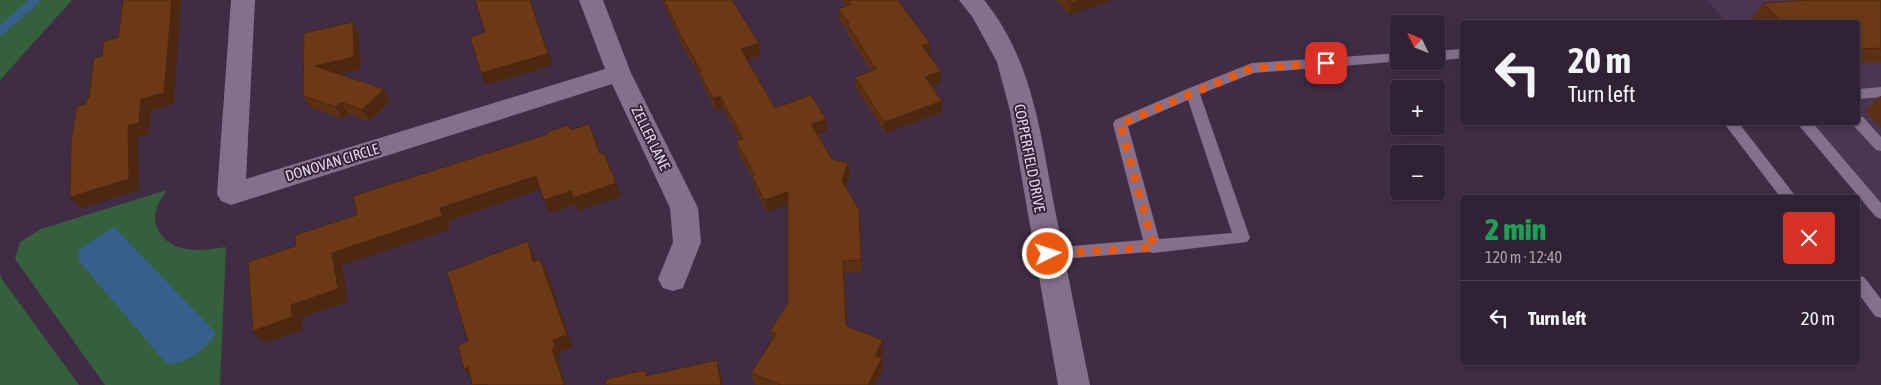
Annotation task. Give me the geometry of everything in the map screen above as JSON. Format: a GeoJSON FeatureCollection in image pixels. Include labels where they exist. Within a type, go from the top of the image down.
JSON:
{"type":"FeatureCollection","features":[{"type":"Feature","properties":{"kind":"street","name":"DONOVAN CIRCLE"},"geometry":{"type":"LineString","coordinates":[[242,0],[231,194],[619,73]]}},
{"type":"Feature","properties":{"kind":"street","name":"ZELLER LANE"},"geometry":{"type":"LineString","coordinates":[[591,0],[619,73],[684,208],[687,242],[674,279]]}},
{"type":"Feature","properties":{"kind":"street","name":"COPPERFIELD DRIVE"},"geometry":{"type":"LineString","coordinates":[[971,0],[983,15],[1011,71],[1023,111],[1048,254],[1074,385]]}},
{"type":"Feature","properties":{"kind":"lane"},"geometry":{"type":"LineString","coordinates":[[1445,55],[1460,54]]}},
{"type":"Feature","properties":{"kind":"lane"},"geometry":{"type":"LineString","coordinates":[[1154,247],[1120,124],[1252,68],[1390,59]]}},
{"type":"Feature","properties":{"kind":"lane"},"geometry":{"type":"LineString","coordinates":[[1048,254],[1154,247],[1242,238],[1192,92]]}},
{"type":"Feature","properties":{"kind":"lane"},"geometry":{"type":"LineString","coordinates":[[1860,94],[1881,92]]}},
{"type":"Feature","properties":{"kind":"lane"},"geometry":{"type":"LineString","coordinates":[[1860,122],[1881,146]]}},
{"type":"Feature","properties":{"kind":"lane"},"geometry":{"type":"LineString","coordinates":[[1732,125],[1788,195]]}},
{"type":"Feature","properties":{"kind":"lane"},"geometry":{"type":"LineString","coordinates":[[1806,125],[1881,213]]}},
{"type":"Feature","properties":{"kind":"lane"},"geometry":{"type":"LineString","coordinates":[[1860,285],[1881,311]]}},
{"type":"Feature","properties":{"kind":"shaded area"},"geometry":{"type":"Polygon","coordinates":[[[1707,0],[1881,0],[1881,210],[1811,125],[1860,125],[1860,20],[1724,20],[1707,0]]]}},
{"type":"Feature","properties":{"kind":"green space"},"geometry":{"type":"Polygon","coordinates":[[[0,0],[72,0],[0,80],[0,0]]]}},
{"type":"Feature","properties":{"kind":"green space"},"geometry":{"type":"Polygon","coordinates":[[[167,190],[159,203],[155,216],[158,230],[164,238],[171,244],[188,249],[207,250],[226,247],[220,385],[105,385],[15,259],[20,242],[41,229],[167,190]]]}},
{"type":"Feature","properties":{"kind":"green space"},"geometry":{"type":"Polygon","coordinates":[[[0,273],[1,278],[79,385],[0,385],[0,273]]]}},
{"type":"Feature","properties":{"kind":"water"},"geometry":{"type":"Polygon","coordinates":[[[114,227],[216,333],[207,345],[189,358],[167,364],[79,261],[79,249],[114,227]]]}},
{"type":"Feature","properties":{"kind":"building"},"geometry":{"type":"Polygon","coordinates":[[[123,0],[172,0],[164,93],[141,99],[139,123],[128,126],[129,179],[70,197],[71,140],[77,106],[86,104],[89,97],[94,58],[102,56],[104,41],[118,38],[123,0]]]}},
{"type":"Feature","properties":{"kind":"building"},"geometry":{"type":"Polygon","coordinates":[[[475,0],[530,0],[548,54],[481,73],[470,37],[485,32],[475,0]]]}},
{"type":"Feature","properties":{"kind":"building"},"geometry":{"type":"Polygon","coordinates":[[[664,0],[732,0],[759,43],[741,49],[775,108],[811,95],[826,119],[811,124],[832,159],[848,163],[842,181],[859,209],[861,260],[843,261],[846,326],[883,340],[875,356],[882,358],[868,385],[781,385],[751,373],[776,334],[770,331],[788,303],[788,192],[764,200],[752,176],[755,175],[736,141],[743,139],[720,96],[713,98],[664,0]]]}},
{"type":"Feature","properties":{"kind":"building"},"geometry":{"type":"Polygon","coordinates":[[[848,0],[898,0],[930,43],[922,46],[941,71],[925,77],[942,101],[884,122],[855,77],[876,69],[847,24],[849,23],[838,9],[852,4],[848,0]]]}},
{"type":"Feature","properties":{"kind":"building"},"geometry":{"type":"Polygon","coordinates":[[[1068,0],[1081,0],[1071,3],[1068,0]]]}},
{"type":"Feature","properties":{"kind":"building"},"geometry":{"type":"Polygon","coordinates":[[[1808,0],[1881,0],[1881,48],[1860,49],[1860,20],[1780,20],[1763,3],[1808,0]]]}},
{"type":"Feature","properties":{"kind":"building"},"geometry":{"type":"Polygon","coordinates":[[[353,22],[354,57],[315,66],[384,89],[362,110],[341,102],[336,107],[303,96],[304,33],[353,22]]]}},
{"type":"Feature","properties":{"kind":"building"},"geometry":{"type":"Polygon","coordinates":[[[589,124],[600,154],[604,153],[616,183],[573,198],[571,191],[544,200],[536,176],[440,208],[442,216],[332,253],[338,289],[291,305],[292,317],[253,331],[248,262],[296,246],[295,235],[357,215],[353,196],[548,134],[547,132],[569,125],[571,130],[589,124]]]}},
{"type":"Feature","properties":{"kind":"building"},"geometry":{"type":"Polygon","coordinates":[[[528,241],[533,262],[540,259],[567,335],[553,340],[555,347],[552,349],[564,384],[472,385],[468,367],[464,369],[458,346],[468,341],[447,272],[528,241]]]}},
{"type":"Feature","properties":{"kind":"building"},"geometry":{"type":"Polygon","coordinates":[[[717,360],[721,385],[606,385],[606,379],[645,370],[646,376],[717,360]]]}},
{"type":"Feature","properties":{"kind":"waterway"},"geometry":{"type":"LineString","coordinates":[[0,31],[35,0]]}},
{"type":"Feature","properties":{"kind":"route"},"geometry":{"type":"LineString","coordinates":[[1048,254],[1154,247],[1120,124],[1252,68],[1326,63]]}}]}
